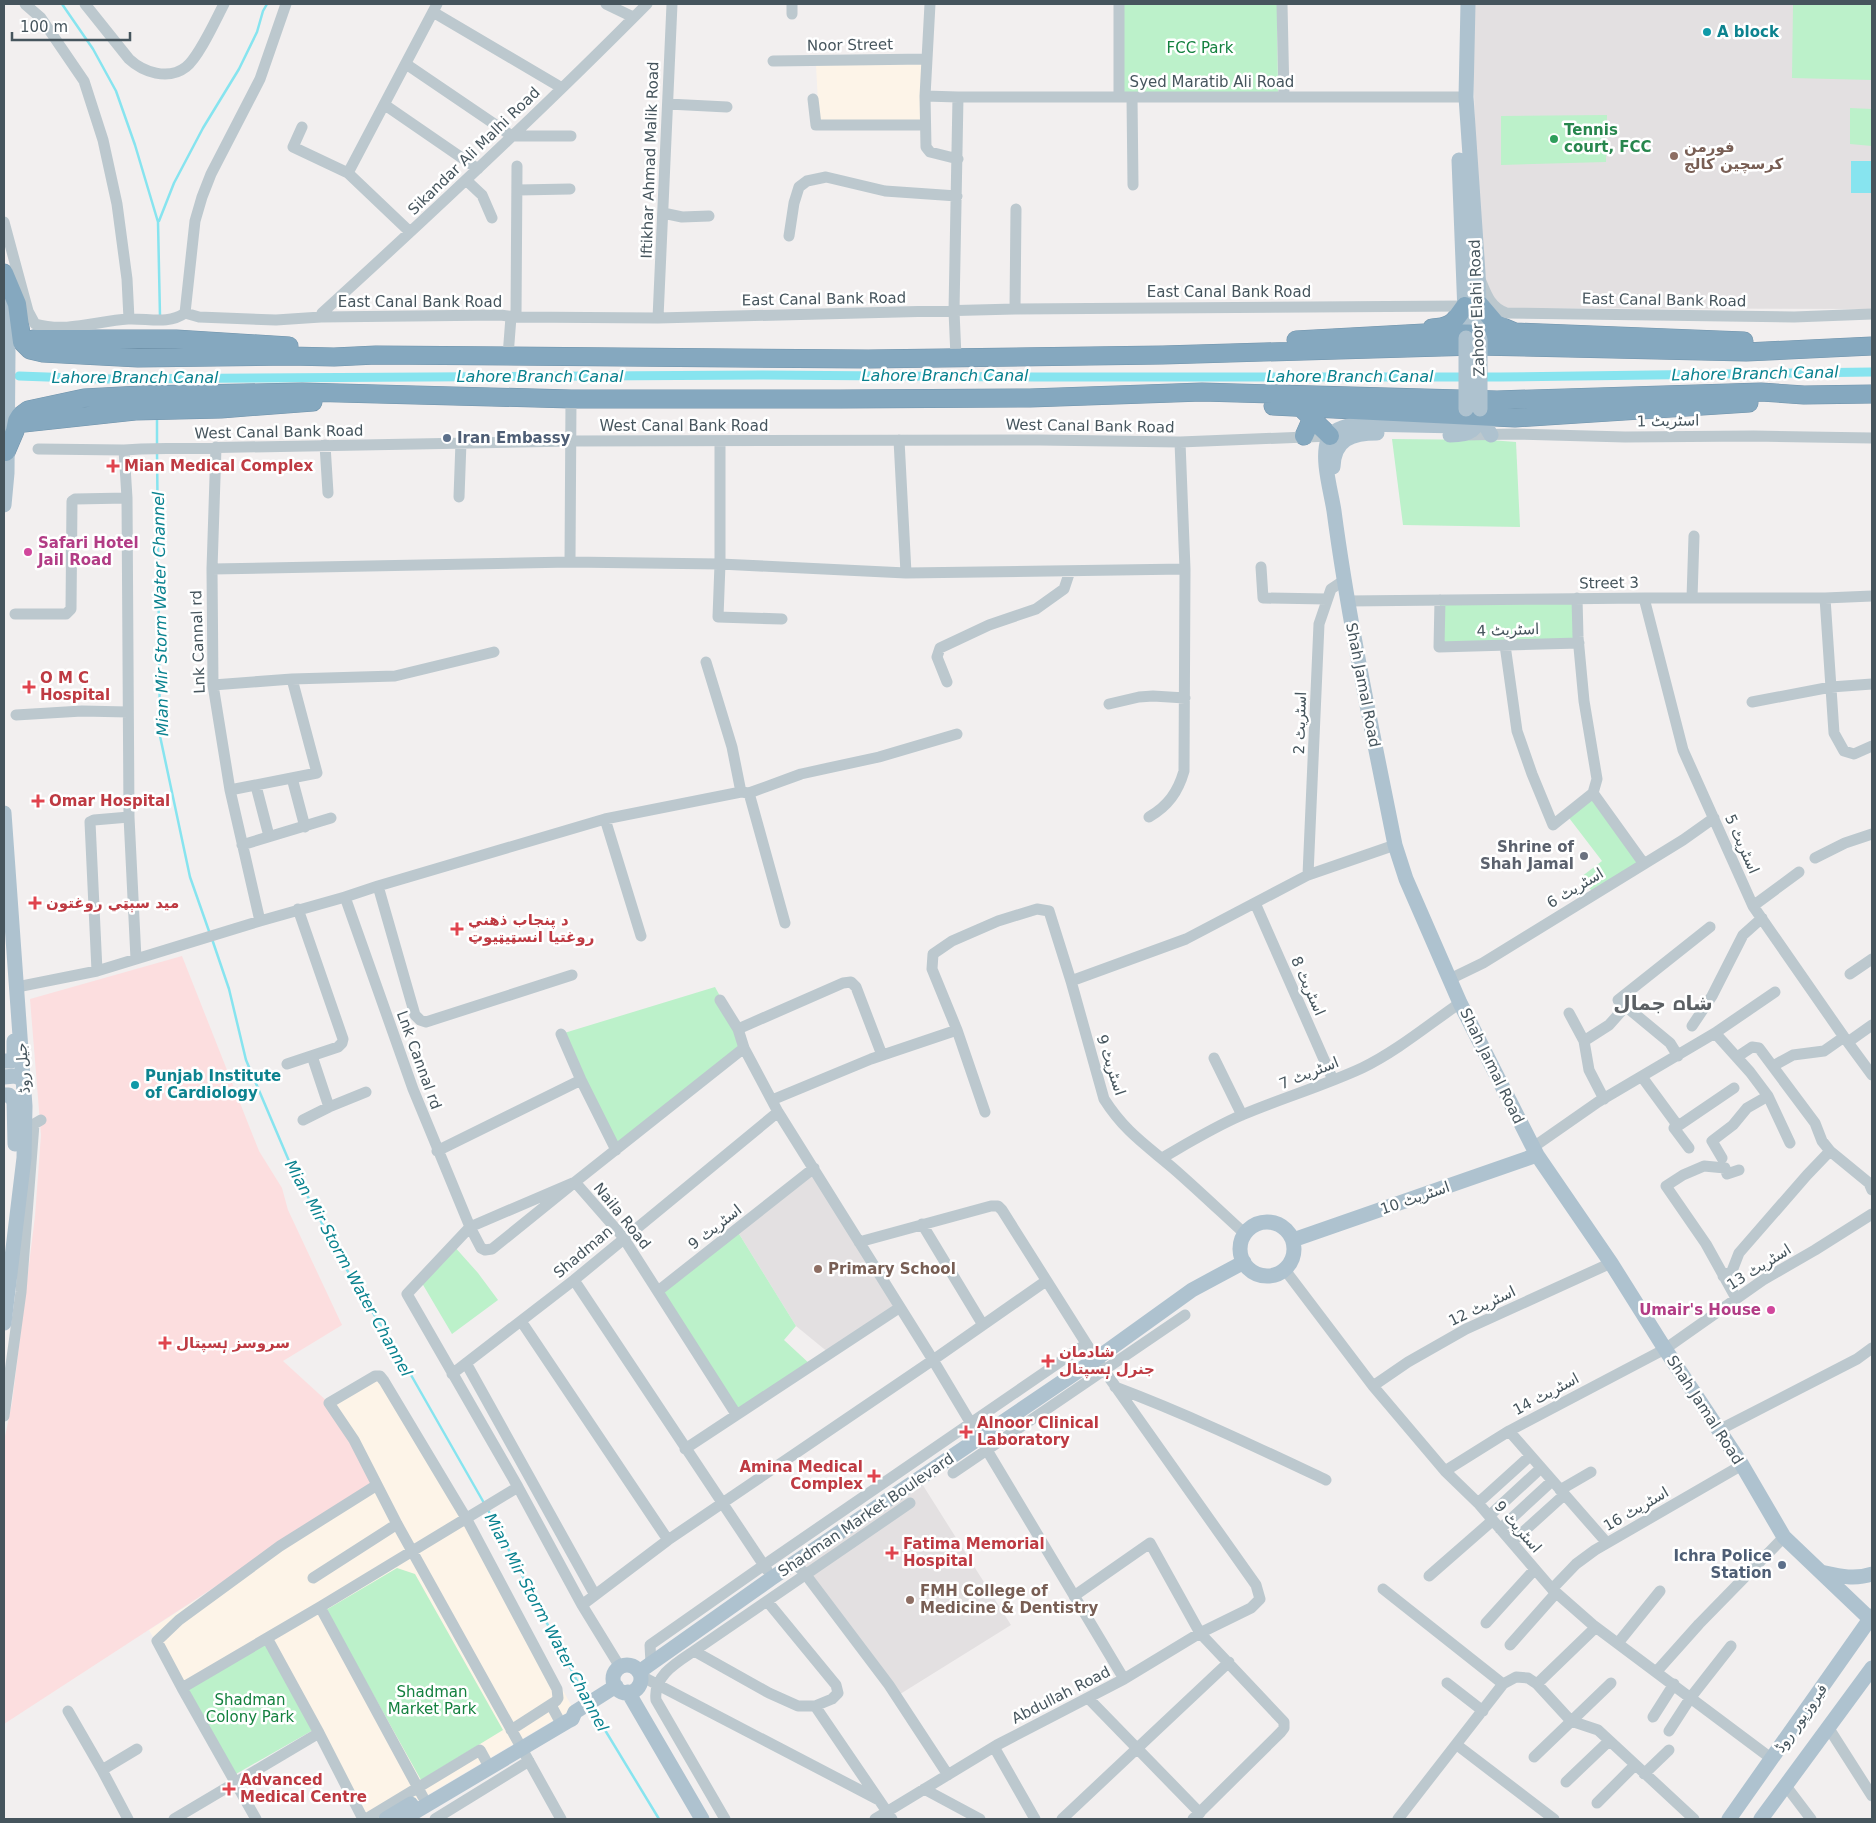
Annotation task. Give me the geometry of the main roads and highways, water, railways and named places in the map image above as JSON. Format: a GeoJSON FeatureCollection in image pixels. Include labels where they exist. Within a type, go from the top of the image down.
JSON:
{"type":"FeatureCollection","features":[{"type":"Feature","properties":{"kind":"highway"},"geometry":{"type":"LineString","coordinates":[[4,273],[17,304],[22,342],[30,350],[43,353],[138,358],[376,355],[868,359],[1163,355],[1476,346],[1746,352],[1871,346]]}},
{"type":"Feature","properties":{"kind":"highway"},"geometry":{"type":"LineString","coordinates":[[1424,333],[1431,328],[1449,325],[1472,305],[1496,324],[1516,332]]}},
{"type":"Feature","properties":{"kind":"highway"},"geometry":{"type":"LineString","coordinates":[[34,332],[135,340],[176,339],[326,348],[376,355]]}},
{"type":"Feature","properties":{"kind":"highway"},"geometry":{"type":"LineString","coordinates":[[1163,355],[1236,344],[1424,333],[1473,336],[1516,332],[1631,335],[1871,346]]}},
{"type":"Feature","properties":{"kind":"highway"},"geometry":{"type":"LineString","coordinates":[[6,452],[23,413],[41,406],[84,398],[140,395],[302,392],[571,399],[1020,398],[1202,392],[1497,400],[1761,392],[1804,395],[1872,394]]}},
{"type":"Feature","properties":{"kind":"highway"},"geometry":{"type":"LineString","coordinates":[[1162,394],[1206,402],[1306,413],[1473,412],[1497,418],[1715,406],[1764,402],[1804,395]]}},
{"type":"Feature","properties":{"kind":"highway"},"geometry":{"type":"LineString","coordinates":[[24,424],[134,411],[277,406],[370,395]]}},
{"type":"Feature","properties":{"kind":"highway"},"geometry":{"type":"LineString","coordinates":[[1306,413],[1330,436]]}},
{"type":"Feature","properties":{"kind":"highway"},"geometry":{"type":"LineString","coordinates":[[1304,436],[1306,413]]}},
{"type":"Feature","properties":{"kind":"main road","name":"Zahoor Elahi Road"},"geometry":{"type":"LineString","coordinates":[[1458,4],[1456,26],[1472,305],[1473,412]]}},
{"type":"Feature","properties":{"kind":"main road","name":"Zahoor Elahi Road"},"geometry":{"type":"LineString","coordinates":[[1468,4],[1461,97],[1478,273],[1472,305]]}},
{"type":"Feature","properties":{"kind":"main road"},"geometry":{"type":"LineString","coordinates":[[4,284],[8,352],[7,473],[4,505]]}},
{"type":"Feature","properties":{"kind":"main road"},"geometry":{"type":"LineString","coordinates":[[1473,412],[1491,435]]}},
{"type":"Feature","properties":{"kind":"main road"},"geometry":{"type":"LineString","coordinates":[[1331,486],[1336,451],[1343,441],[1353,436],[1368,433],[1465,435],[1473,429],[1473,412]]}},
{"type":"Feature","properties":{"kind":"main road"},"geometry":{"type":"LineString","coordinates":[[1331,486],[1326,458],[1327,443],[1330,436],[1342,428],[1361,424],[1459,426],[1473,412]]}},
{"type":"Feature","properties":{"kind":"main road","name":"Shah Jamal Road"},"geometry":{"type":"LineString","coordinates":[[1331,486],[1343,580],[1395,845],[1406,879],[1460,1002],[1534,1152],[1611,1263],[1742,1465],[1784,1538],[1871,1618]]}},
{"type":"Feature","properties":{"kind":"main road","name":"جیل روڈ"},"geometry":{"type":"LineString","coordinates":[[4,813],[26,1106],[24,1158],[16,1210],[4,1323]]}},
{"type":"Feature","properties":{"kind":"main road"},"geometry":{"type":"LineString","coordinates":[[4,1061],[11,1061],[14,1057],[17,987]]}},
{"type":"Feature","properties":{"kind":"main road"},"geometry":{"type":"LineString","coordinates":[[4,1076],[12,1075],[24,1080]]}},
{"type":"Feature","properties":{"kind":"main road"},"geometry":{"type":"LineString","coordinates":[[4,1095],[9,1095],[14,1100],[16,1210]]}},
{"type":"Feature","properties":{"kind":"main road","name":"اسٹریٹ 10"},"geometry":{"type":"LineString","coordinates":[[1293,1240],[1534,1152]]}},
{"type":"Feature","properties":{"kind":"main road"},"geometry":{"type":"LineString","coordinates":[[1275,1222],[1289,1232],[1293,1240],[1294,1256],[1285,1270],[1267,1276],[1258,1274],[1244,1262],[1240,1248],[1245,1234],[1250,1227],[1258,1223],[1275,1222]]}},
{"type":"Feature","properties":{"kind":"main road","name":"Shadman Market Boulevard"},"geometry":{"type":"LineString","coordinates":[[644,1670],[772,1578],[983,1444],[1100,1365],[1192,1290],[1244,1262]]}},
{"type":"Feature","properties":{"kind":"main road"},"geometry":{"type":"LineString","coordinates":[[1821,1572],[1845,1577],[1860,1577],[1872,1574]]}},
{"type":"Feature","properties":{"kind":"main road","name":"فیروزپور روڈ"},"geometry":{"type":"LineString","coordinates":[[1729,1819],[1871,1618]]}},
{"type":"Feature","properties":{"kind":"main road"},"geometry":{"type":"LineString","coordinates":[[403,1819],[520,1745],[563,1714],[602,1694],[622,1689],[636,1689],[641,1681],[644,1670],[628,1665],[620,1667],[614,1673],[613,1678],[622,1689],[656,1741],[702,1819]]}},
{"type":"Feature","properties":{"kind":"main road","name":"فیروزپور روڈ"},"geometry":{"type":"LineString","coordinates":[[1761,1819],[1872,1668]]}},
{"type":"Feature","properties":{"kind":"main road"},"geometry":{"type":"LineString","coordinates":[[386,1819],[421,1792],[520,1745]]}},
{"type":"Feature","properties":{"kind":"water"},"geometry":{"type":"Polygon","coordinates":[[[1851,161],[1872,161],[1872,193],[1851,193],[1851,161]]]}},
{"type":"Feature","properties":{"kind":"waterway"},"geometry":{"type":"LineString","coordinates":[[62,4],[93,49],[116,91],[135,145],[158,222],[160,316]]}},
{"type":"Feature","properties":{"kind":"waterway"},"geometry":{"type":"LineString","coordinates":[[159,221],[174,183],[203,128],[239,69],[257,32],[267,4]]}},
{"type":"Feature","properties":{"kind":"waterway","name":"Lahore Branch Canal"},"geometry":{"type":"LineString","coordinates":[[19,376],[102,379],[763,375],[1500,377],[1872,372]]}},
{"type":"Feature","properties":{"kind":"waterway","name":"Mian Mir Storm Water Channel"},"geometry":{"type":"LineString","coordinates":[[157,416],[157,446]]}},
{"type":"Feature","properties":{"kind":"waterway","name":"Mian Mir Storm Water Channel"},"geometry":{"type":"LineString","coordinates":[[157,451],[160,736],[190,877],[210,934]]}},
{"type":"Feature","properties":{"kind":"waterway","name":"Mian Mir Storm Water Channel"},"geometry":{"type":"LineString","coordinates":[[212,939],[229,989],[246,1060],[289,1161],[344,1265],[411,1375],[484,1503]]}},
{"type":"Feature","properties":{"kind":"waterway","name":"Mian Mir Storm Water Channel"},"geometry":{"type":"LineString","coordinates":[[488,1510],[586,1698]]}},
{"type":"Feature","properties":{"kind":"waterway","name":"Mian Mir Storm Water Channel"},"geometry":{"type":"LineString","coordinates":[[591,1707],[659,1819]]}},
{"type":"Feature","properties":{"kind":"place","name":"A block"},"geometry":{"type":"Point","coordinates":[1707,32]}},
{"type":"Feature","properties":{"kind":"place","name":"Tennis court, FCC"},"geometry":{"type":"Point","coordinates":[1554,139]}},
{"type":"Feature","properties":{"kind":"place","name":"فورمن کرسچین کالج"},"geometry":{"type":"Point","coordinates":[1674,156]}},
{"type":"Feature","properties":{"kind":"place","name":"Iran Embassy"},"geometry":{"type":"Point","coordinates":[447,438]}},
{"type":"Feature","properties":{"kind":"place","name":"Mian Medical Complex"},"geometry":{"type":"Point","coordinates":[113,466]}},
{"type":"Feature","properties":{"kind":"place","name":"Safari Hotel Jail Road"},"geometry":{"type":"Point","coordinates":[28,552]}},
{"type":"Feature","properties":{"kind":"place","name":"O M C Hospital"},"geometry":{"type":"Point","coordinates":[29,687]}},
{"type":"Feature","properties":{"kind":"place","name":"Omar Hospital"},"geometry":{"type":"Point","coordinates":[38,801]}},
{"type":"Feature","properties":{"kind":"place","name":"Shrine of Shah Jamal"},"geometry":{"type":"Point","coordinates":[1584,856]}},
{"type":"Feature","properties":{"kind":"place","name":"مید سېټي روغتون"},"geometry":{"type":"Point","coordinates":[35,903]}},
{"type":"Feature","properties":{"kind":"place","name":"د پنجاب ذهني روغتیا انسټیټیوټ"},"geometry":{"type":"Point","coordinates":[457,929]}},
{"type":"Feature","properties":{"kind":"place","name":"Punjab Institute of Cardiology"},"geometry":{"type":"Point","coordinates":[135,1085]}},
{"type":"Feature","properties":{"kind":"place","name":"Primary School"},"geometry":{"type":"Point","coordinates":[818,1269]}},
{"type":"Feature","properties":{"kind":"place","name":"Umair's House"},"geometry":{"type":"Point","coordinates":[1771,1310]}},
{"type":"Feature","properties":{"kind":"place","name":"سروسز ہسپتال"},"geometry":{"type":"Point","coordinates":[165,1343]}},
{"type":"Feature","properties":{"kind":"place","name":"شادمان جنرل ہسپتال"},"geometry":{"type":"Point","coordinates":[1048,1361]}},
{"type":"Feature","properties":{"kind":"place","name":"Alnoor Clinical Laboratory"},"geometry":{"type":"Point","coordinates":[966,1432]}},
{"type":"Feature","properties":{"kind":"place","name":"Amina Medical Complex"},"geometry":{"type":"Point","coordinates":[874,1476]}},
{"type":"Feature","properties":{"kind":"place","name":"Fatima Memorial Hospital"},"geometry":{"type":"Point","coordinates":[892,1553]}},
{"type":"Feature","properties":{"kind":"place","name":"Ichra Police Station"},"geometry":{"type":"Point","coordinates":[1782,1565]}},
{"type":"Feature","properties":{"kind":"place","name":"FMH College of Medicine & Dentistry"},"geometry":{"type":"Point","coordinates":[910,1600]}},
{"type":"Feature","properties":{"kind":"place","name":"Advanced Medical Centre"},"geometry":{"type":"Point","coordinates":[229,1789]}},
{"type":"Feature","properties":{"kind":"district","name":"شاہ جمال"},"geometry":{"type":"Point","coordinates":[1663,1003]}},
{"type":"Feature","properties":{"kind":"park label","name":"FCC Park"},"geometry":{"type":"Point","coordinates":[1200,48]}},
{"type":"Feature","properties":{"kind":"park label","name":"Shadman Market Park"},"geometry":{"type":"Point","coordinates":[432,1700]}},
{"type":"Feature","properties":{"kind":"park label","name":"Shadman Colony Park"},"geometry":{"type":"Point","coordinates":[250,1708]}}]}
